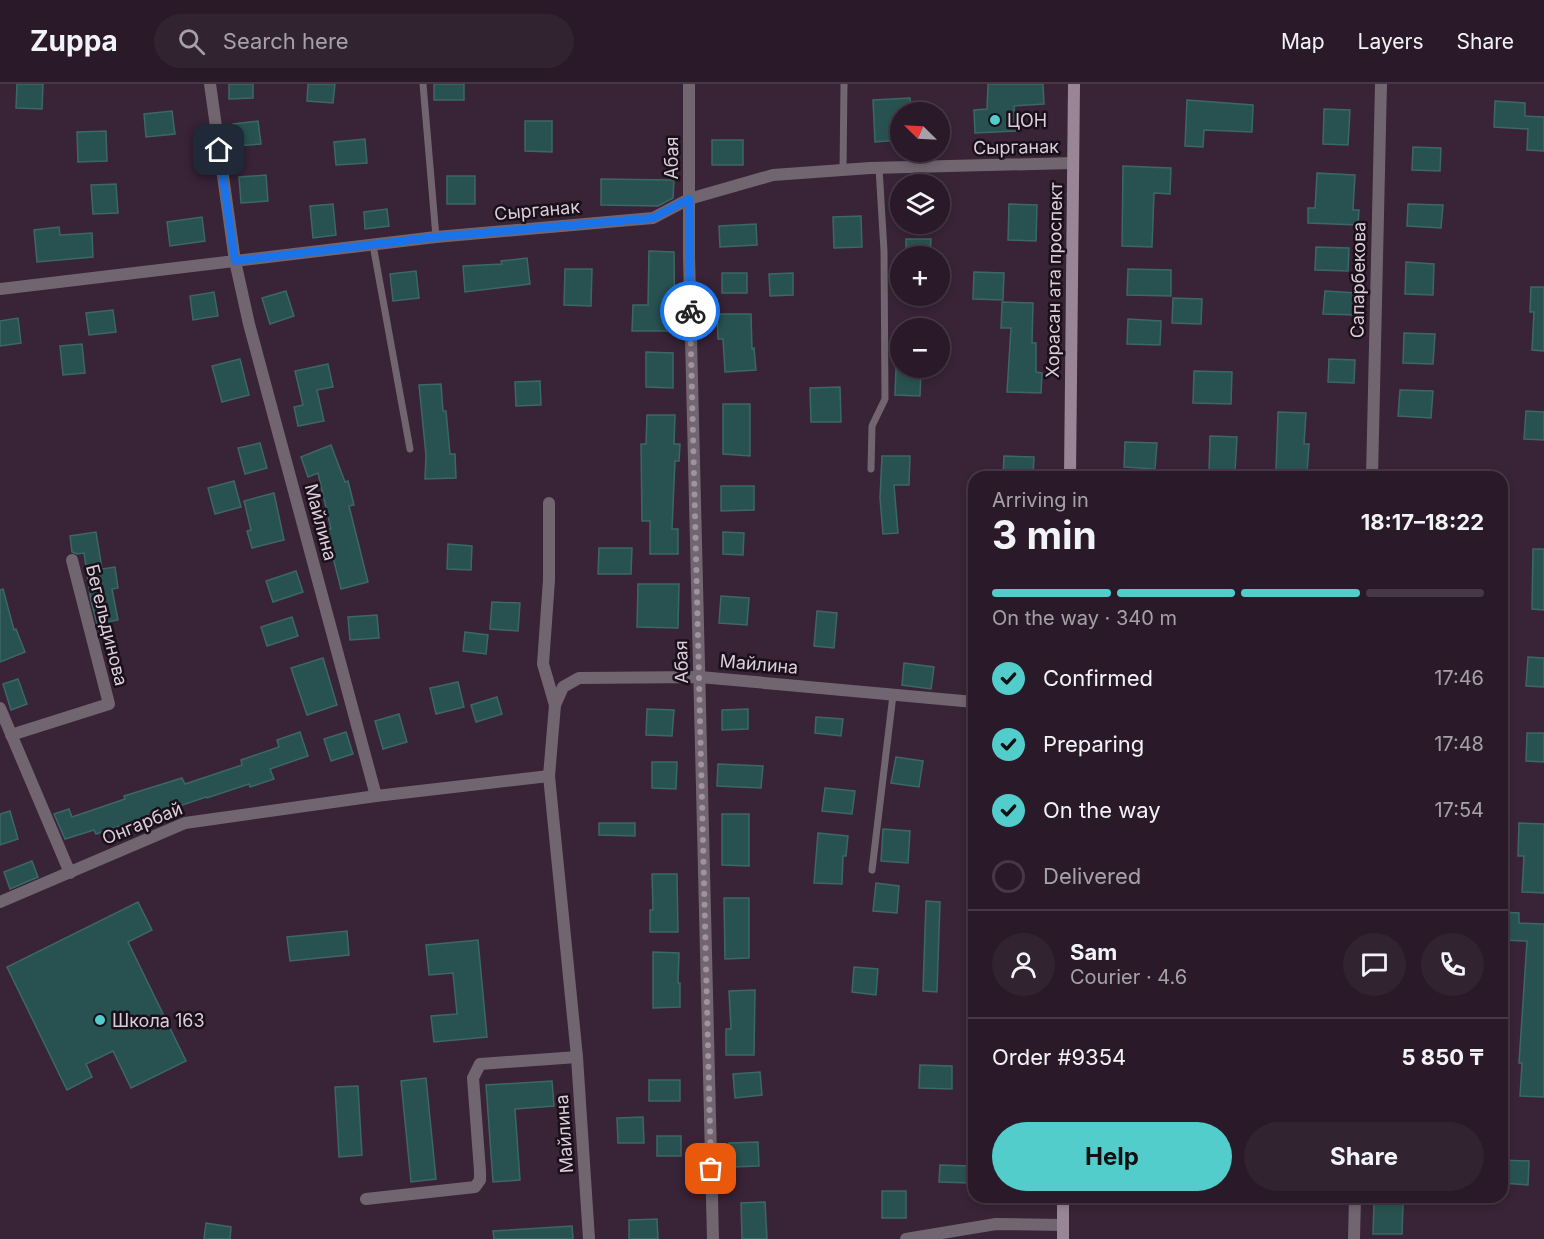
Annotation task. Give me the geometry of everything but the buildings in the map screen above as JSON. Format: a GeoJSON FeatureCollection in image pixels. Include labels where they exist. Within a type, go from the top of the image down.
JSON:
{"type":"FeatureCollection","features":[{"type":"Feature","properties":{"kind":"main road","name":"Хорасан ата проспект"},"geometry":{"type":"LineString","coordinates":[[1070,471],[1074,84]]}},
{"type":"Feature","properties":{"kind":"main road"},"geometry":{"type":"LineString","coordinates":[[1063,1203],[1063,1239]]}},
{"type":"Feature","properties":{"kind":"street","name":"Майлина"},"geometry":{"type":"LineString","coordinates":[[210,84],[235,261],[252,335],[376,796]]}},
{"type":"Feature","properties":{"kind":"street","name":"Абая"},"geometry":{"type":"LineString","coordinates":[[689,84],[689,199],[713,1239]]}},
{"type":"Feature","properties":{"kind":"street","name":"Сапарбекова"},"geometry":{"type":"LineString","coordinates":[[1372,471],[1381,84]]}},
{"type":"Feature","properties":{"kind":"street","name":"Сырганак"},"geometry":{"type":"LineString","coordinates":[[0,289],[436,237],[653,218],[689,199],[773,175],[879,168],[1073,163]]}},
{"type":"Feature","properties":{"kind":"street"},"geometry":{"type":"LineString","coordinates":[[549,503],[549,580],[543,664],[555,705]]}},
{"type":"Feature","properties":{"kind":"street","name":"Бегельдинова"},"geometry":{"type":"LineString","coordinates":[[11,735],[109,704],[72,560]]}},
{"type":"Feature","properties":{"kind":"street","name":"Майлина"},"geometry":{"type":"LineString","coordinates":[[589,1239],[577,1057],[549,776],[555,705],[563,687],[579,678],[700,677],[968,701]]}},
{"type":"Feature","properties":{"kind":"street"},"geometry":{"type":"LineString","coordinates":[[0,708],[70,873]]}},
{"type":"Feature","properties":{"kind":"street"},"geometry":{"type":"LineString","coordinates":[[376,796],[549,776]]}},
{"type":"Feature","properties":{"kind":"street","name":"Онгарбай"},"geometry":{"type":"LineString","coordinates":[[0,902],[185,823],[376,796]]}},
{"type":"Feature","properties":{"kind":"street"},"geometry":{"type":"LineString","coordinates":[[366,1199],[475,1187],[480,1180],[480,1171],[473,1078],[480,1064],[577,1057]]}},
{"type":"Feature","properties":{"kind":"street"},"geometry":{"type":"LineString","coordinates":[[1354,1239],[1355,1203]]}},
{"type":"Feature","properties":{"kind":"street"},"geometry":{"type":"LineString","coordinates":[[906,1239],[996,1224],[1063,1226]]}},
{"type":"Feature","properties":{"kind":"lane"},"geometry":{"type":"LineString","coordinates":[[423,84],[436,237]]}},
{"type":"Feature","properties":{"kind":"lane"},"geometry":{"type":"LineString","coordinates":[[843,170],[844,84]]}},
{"type":"Feature","properties":{"kind":"lane"},"geometry":{"type":"LineString","coordinates":[[871,469],[872,426],[885,399],[884,251],[879,168]]}},
{"type":"Feature","properties":{"kind":"lane"},"geometry":{"type":"LineString","coordinates":[[373,244],[410,449]]}},
{"type":"Feature","properties":{"kind":"lane"},"geometry":{"type":"LineString","coordinates":[[872,870],[893,694]]}},
{"type":"Feature","properties":{"kind":"way so far"},"geometry":{"type":"LineString","coordinates":[[690,311],[711,1169]]}},
{"type":"Feature","properties":{"kind":"place","name":"ЦОН"},"geometry":{"type":"Point","coordinates":[995,120]}},
{"type":"Feature","properties":{"kind":"place","name":"Школа 163"},"geometry":{"type":"Point","coordinates":[100,1020]}},
{"type":"Feature","properties":{"kind":"route"},"geometry":{"type":"LineString","coordinates":[[219,150],[235,261],[436,237],[653,218],[689,199],[690,311]]}}]}
